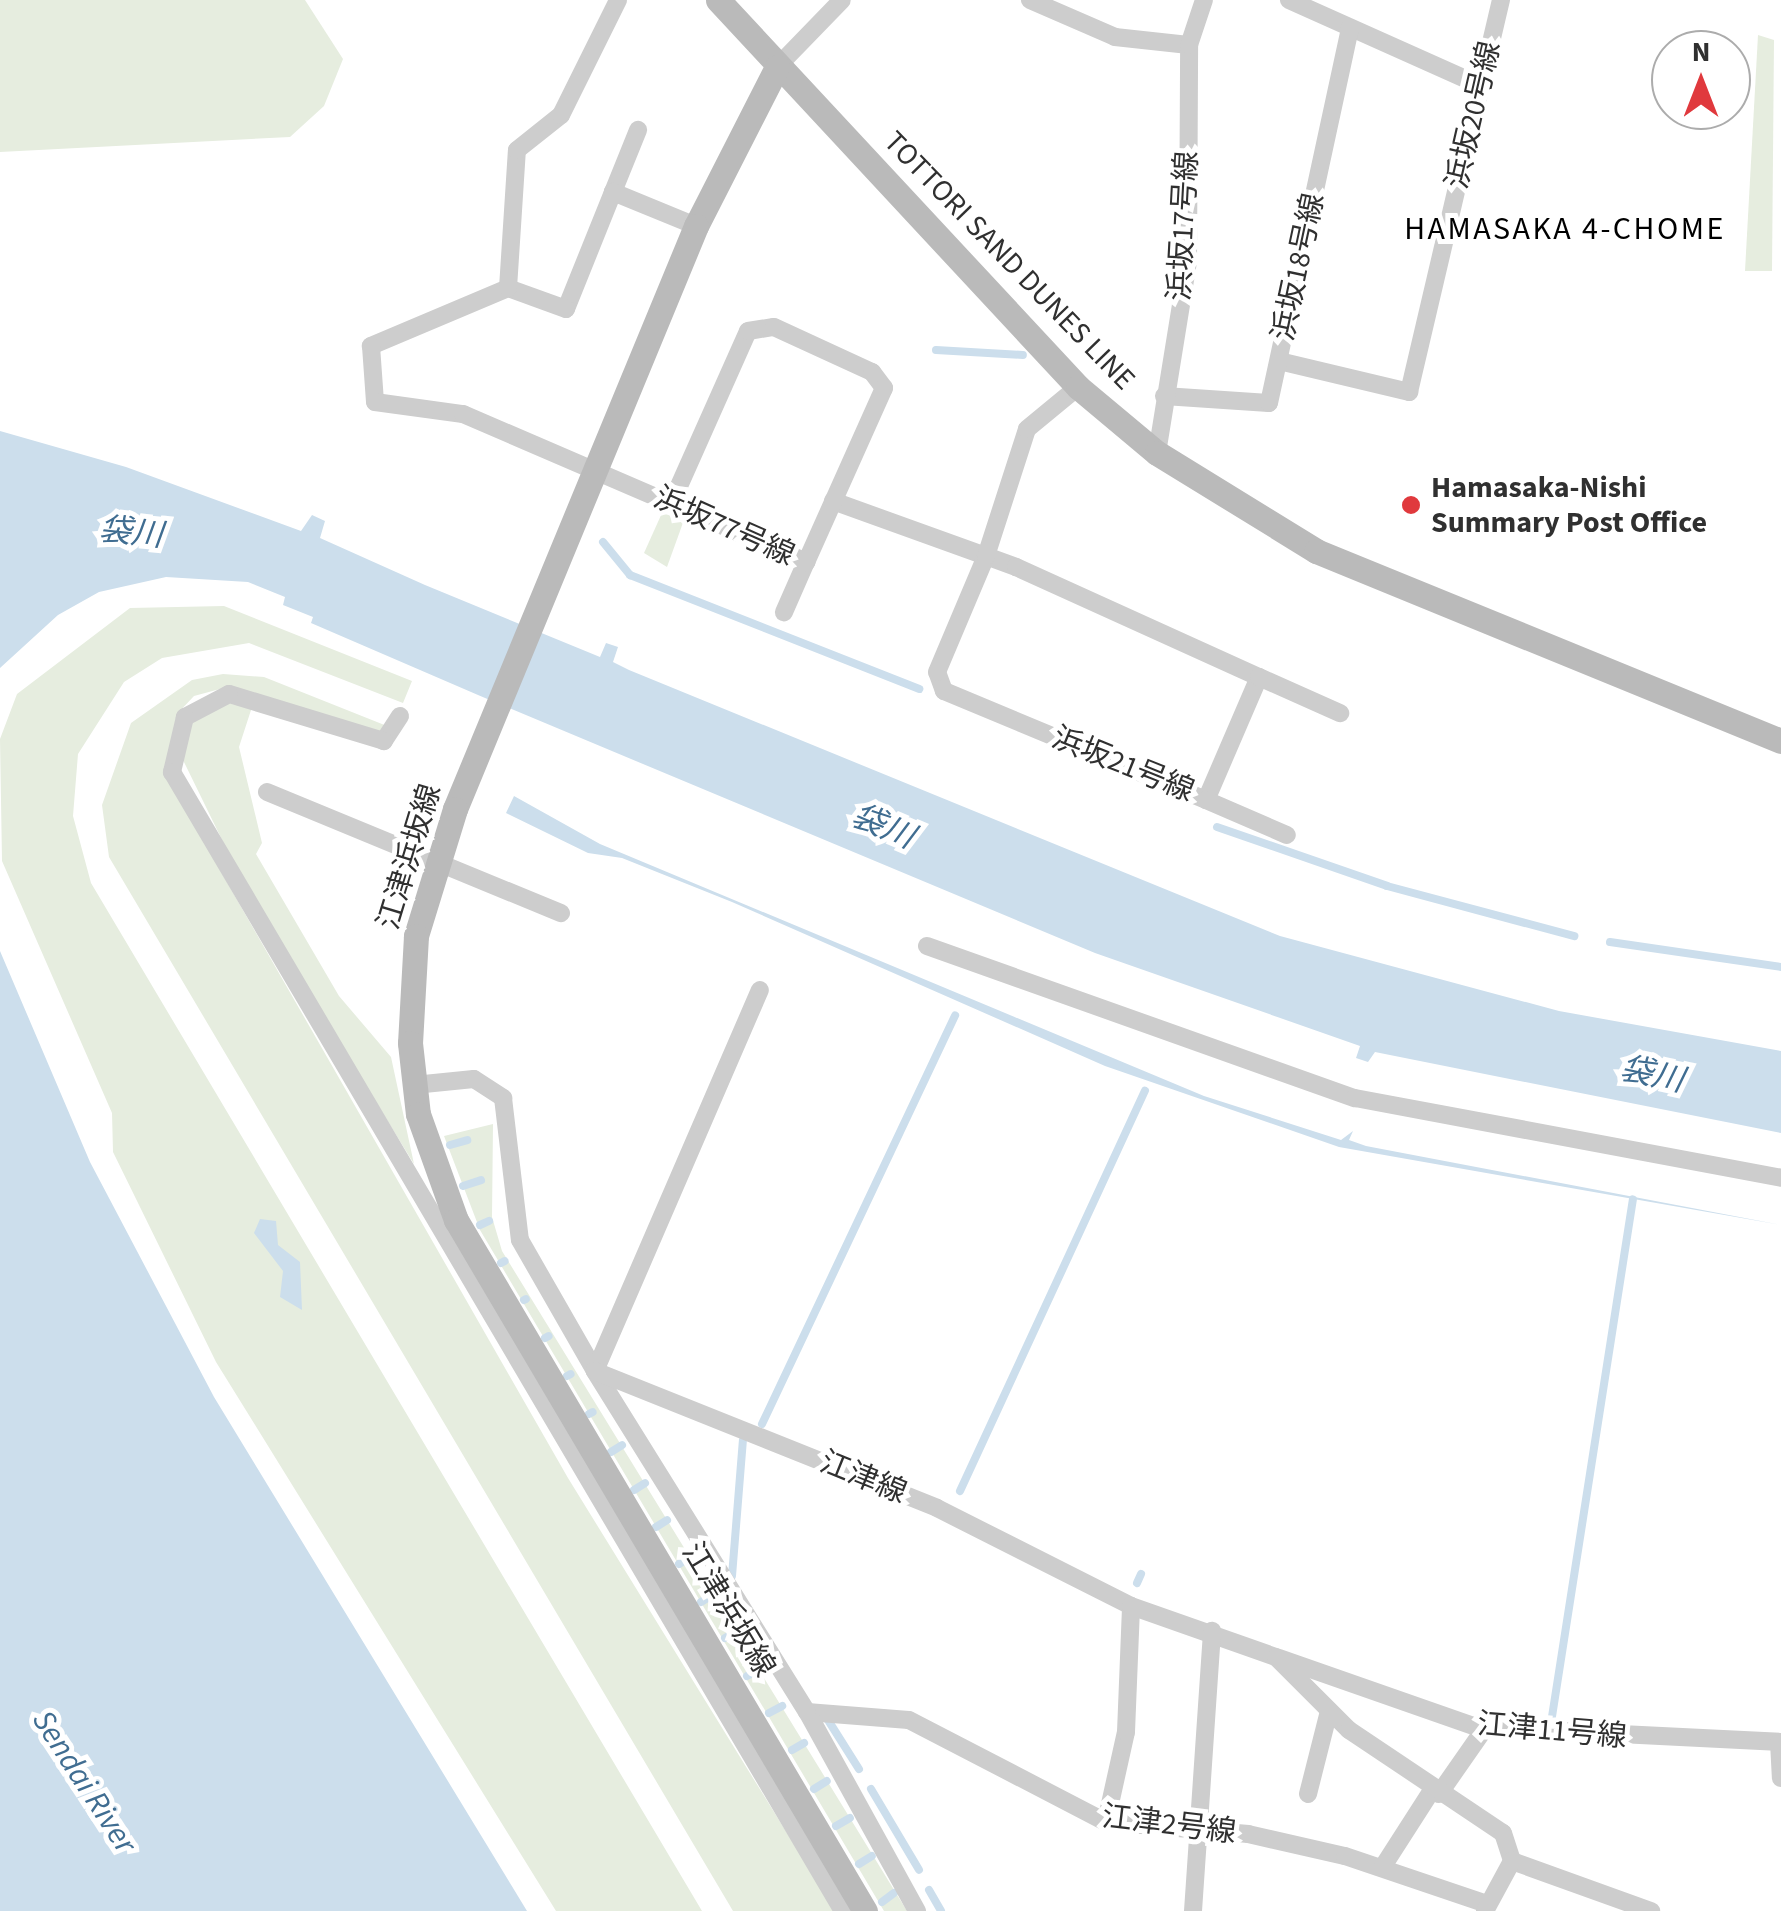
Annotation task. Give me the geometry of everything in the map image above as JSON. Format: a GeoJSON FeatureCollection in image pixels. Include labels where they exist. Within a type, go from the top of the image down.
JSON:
{"type":"FeatureCollection","features":[{"type":"Feature","properties":{"kind":"street"},"geometry":{"type":"LineString","coordinates":[[618,0],[570,101],[517,150],[508,288],[566,309],[638,130]]}},
{"type":"Feature","properties":{"kind":"street","name":"TOTTORI SAND DUNES LINE"},"geometry":{"type":"LineString","coordinates":[[718,0],[1078,387],[1157,453],[1316,552],[1781,741]]}},
{"type":"Feature","properties":{"kind":"street"},"geometry":{"type":"LineString","coordinates":[[777,67],[842,0]]}},
{"type":"Feature","properties":{"kind":"street","name":"浜坂17号線"},"geometry":{"type":"LineString","coordinates":[[1157,453],[1188,262],[1189,45],[1204,0]]}},
{"type":"Feature","properties":{"kind":"street"},"geometry":{"type":"LineString","coordinates":[[1288,0],[1480,86]]}},
{"type":"Feature","properties":{"kind":"street","name":"浜坂20号線"},"geometry":{"type":"LineString","coordinates":[[1279,361],[1409,392],[1501,0]]}},
{"type":"Feature","properties":{"kind":"street"},"geometry":{"type":"LineString","coordinates":[[1034,1],[1115,37],[1189,45]]}},
{"type":"Feature","properties":{"kind":"street","name":"浜坂18号線"},"geometry":{"type":"LineString","coordinates":[[1164,396],[1269,403],[1350,28]]}},
{"type":"Feature","properties":{"kind":"street","name":"江津浜坂線"},"geometry":{"type":"LineString","coordinates":[[777,67],[696,226],[594,468],[547,597],[436,866],[416,936],[414,1085],[456,1220],[865,1911]]}},
{"type":"Feature","properties":{"kind":"street"},"geometry":{"type":"LineString","coordinates":[[612,192],[696,226]]}},
{"type":"Feature","properties":{"kind":"street","name":"浜坂77号線"},"geometry":{"type":"LineString","coordinates":[[508,288],[371,346],[374,402],[463,414],[806,562],[784,612]]}},
{"type":"Feature","properties":{"kind":"street"},"geometry":{"type":"LineString","coordinates":[[671,504],[748,331],[774,327],[872,372],[884,388],[806,562]]}},
{"type":"Feature","properties":{"kind":"street","name":"浜坂21号線"},"geometry":{"type":"LineString","coordinates":[[1078,387],[1028,429],[986,556],[937,672],[944,691],[1206,800],[1259,677]]}},
{"type":"Feature","properties":{"kind":"street"},"geometry":{"type":"LineString","coordinates":[[834,501],[986,556],[1340,713]]}},
{"type":"Feature","properties":{"kind":"street"},"geometry":{"type":"LineString","coordinates":[[400,716],[384,741],[229,694],[185,717],[172,772],[842,1911]]}},
{"type":"Feature","properties":{"kind":"street"},"geometry":{"type":"LineString","coordinates":[[268,792],[436,866],[561,913]]}},
{"type":"Feature","properties":{"kind":"street"},"geometry":{"type":"LineString","coordinates":[[1206,800],[1287,835]]}},
{"type":"Feature","properties":{"kind":"street"},"geometry":{"type":"LineString","coordinates":[[927,946],[1356,1098],[1781,1178]]}},
{"type":"Feature","properties":{"kind":"street"},"geometry":{"type":"LineString","coordinates":[[595,1371],[760,990]]}},
{"type":"Feature","properties":{"kind":"street"},"geometry":{"type":"LineString","coordinates":[[414,1085],[474,1080],[503,1098],[520,1240],[595,1371],[806,1712],[917,1911]]}},
{"type":"Feature","properties":{"kind":"street","name":"江津線"},"geometry":{"type":"LineString","coordinates":[[595,1371],[938,1508],[1131,1606],[1212,1631],[1276,1657],[1330,1710],[1436,1792],[1503,1833],[1512,1860]]}},
{"type":"Feature","properties":{"kind":"street"},"geometry":{"type":"LineString","coordinates":[[1106,1822],[1126,1732],[1131,1606]]}},
{"type":"Feature","properties":{"kind":"street"},"geometry":{"type":"LineString","coordinates":[[1193,1911],[1212,1631]]}},
{"type":"Feature","properties":{"kind":"street","name":"江津11号線"},"geometry":{"type":"LineString","coordinates":[[1276,1657],[1485,1728],[1780,1742]]}},
{"type":"Feature","properties":{"kind":"street"},"geometry":{"type":"LineString","coordinates":[[1308,1794],[1330,1710]]}},
{"type":"Feature","properties":{"kind":"street","name":"江津2号線"},"geometry":{"type":"LineString","coordinates":[[806,1712],[872,1711],[909,1720],[1106,1822],[1248,1834],[1382,1868],[1486,1908]]}},
{"type":"Feature","properties":{"kind":"street"},"geometry":{"type":"LineString","coordinates":[[1382,1868],[1485,1728]]}},
{"type":"Feature","properties":{"kind":"street"},"geometry":{"type":"LineString","coordinates":[[1780,1742],[1781,1778]]}},
{"type":"Feature","properties":{"kind":"street"},"geometry":{"type":"LineString","coordinates":[[1486,1908],[1512,1860],[1652,1911]]}},
{"type":"Feature","properties":{"kind":"shaded area"},"geometry":{"type":"Polygon","coordinates":[[[0,0],[305,0],[343,59],[324,106],[290,137],[0,152],[0,0]]]}},
{"type":"Feature","properties":{"kind":"shaded area"},"geometry":{"type":"Polygon","coordinates":[[[1758,35],[1774,40],[1772,271],[1745,271],[1758,35]]]}},
{"type":"Feature","properties":{"kind":"shaded area"},"geometry":{"type":"Polygon","coordinates":[[[662,513],[684,520],[667,567],[644,553],[662,513]]]}},
{"type":"Feature","properties":{"kind":"shaded area"},"geometry":{"type":"Polygon","coordinates":[[[224,606],[412,681],[403,703],[249,643],[162,658],[124,682],[78,754],[73,816],[91,883],[702,1911],[556,1911],[216,1362],[113,1152],[112,1113],[2,861],[0,739],[17,694],[130,608],[224,606]]]}},
{"type":"Feature","properties":{"kind":"shaded area"},"geometry":{"type":"Polygon","coordinates":[[[223,674],[264,677],[387,726],[381,735],[231,686],[194,696],[177,714],[165,774],[568,1478],[835,1911],[733,1911],[109,857],[102,805],[131,723],[192,680],[223,674]]]}},
{"type":"Feature","properties":{"kind":"shaded area"},"geometry":{"type":"Polygon","coordinates":[[[225,703],[252,707],[239,747],[262,843],[256,854],[339,996],[391,1057],[414,1164],[248,893],[183,760],[192,723],[225,703]]]}},
{"type":"Feature","properties":{"kind":"shaded area"},"geometry":{"type":"Polygon","coordinates":[[[493,1124],[492,1217],[502,1251],[907,1911],[884,1911],[480,1230],[444,1136],[493,1124]]]}},
{"type":"Feature","properties":{"kind":"water","name":"袋川"},"geometry":{"type":"Polygon","coordinates":[[[0,431],[126,467],[301,531],[312,515],[325,521],[320,538],[425,585],[600,657],[606,643],[618,647],[613,662],[629,670],[1280,936],[1559,1011],[1781,1051],[1781,1133],[1375,1052],[1368,1062],[1356,1058],[1360,1046],[1095,953],[478,695],[311,623],[313,617],[283,605],[285,597],[248,582],[166,577],[99,592],[58,615],[0,668],[0,431]]]}},
{"type":"Feature","properties":{"kind":"water"},"geometry":{"type":"Polygon","coordinates":[[[514,796],[600,844],[1204,1096],[1341,1140],[1353,1131],[1349,1140],[1366,1146],[1781,1225],[1339,1147],[1105,1066],[732,902],[622,858],[588,853],[506,813],[514,796]]]}},
{"type":"Feature","properties":{"kind":"water","name":"Sendai River"},"geometry":{"type":"Polygon","coordinates":[[[0,951],[90,1162],[214,1397],[527,1911],[0,1911],[0,951]]]}},
{"type":"Feature","properties":{"kind":"water"},"geometry":{"type":"Polygon","coordinates":[[[260,1219],[276,1221],[278,1245],[300,1262],[302,1310],[280,1297],[283,1271],[254,1233],[260,1219]]]}},
{"type":"Feature","properties":{"kind":"waterway"},"geometry":{"type":"LineString","coordinates":[[936,350],[1023,355]]}},
{"type":"Feature","properties":{"kind":"waterway"},"geometry":{"type":"LineString","coordinates":[[603,542],[630,575],[919,689]]}},
{"type":"Feature","properties":{"kind":"waterway"},"geometry":{"type":"LineString","coordinates":[[1217,827],[1387,886],[1574,936]]}},
{"type":"Feature","properties":{"kind":"waterway"},"geometry":{"type":"LineString","coordinates":[[1610,942],[1781,967]]}},
{"type":"Feature","properties":{"kind":"waterway"},"geometry":{"type":"LineString","coordinates":[[762,1424],[955,1015]]}},
{"type":"Feature","properties":{"kind":"waterway"},"geometry":{"type":"LineString","coordinates":[[960,1491],[1145,1091]]}},
{"type":"Feature","properties":{"kind":"waterway"},"geometry":{"type":"LineString","coordinates":[[450,1145],[467,1140]]}},
{"type":"Feature","properties":{"kind":"waterway"},"geometry":{"type":"LineString","coordinates":[[463,1186],[481,1180]]}},
{"type":"Feature","properties":{"kind":"waterway"},"geometry":{"type":"LineString","coordinates":[[1551,1723],[1633,1199]]}},
{"type":"Feature","properties":{"kind":"waterway"},"geometry":{"type":"LineString","coordinates":[[480,1225],[489,1221]]}},
{"type":"Feature","properties":{"kind":"waterway"},"geometry":{"type":"LineString","coordinates":[[501,1263],[505,1261]]}},
{"type":"Feature","properties":{"kind":"waterway"},"geometry":{"type":"LineString","coordinates":[[545,1338],[549,1336]]}},
{"type":"Feature","properties":{"kind":"waterway"},"geometry":{"type":"LineString","coordinates":[[567,1376],[571,1374]]}},
{"type":"Feature","properties":{"kind":"waterway"},"geometry":{"type":"LineString","coordinates":[[589,1414],[593,1412]]}},
{"type":"Feature","properties":{"kind":"waterway"},"geometry":{"type":"LineString","coordinates":[[732,1576],[743,1440]]}},
{"type":"Feature","properties":{"kind":"waterway"},"geometry":{"type":"LineString","coordinates":[[611,1452],[622,1445]]}},
{"type":"Feature","properties":{"kind":"waterway"},"geometry":{"type":"LineString","coordinates":[[634,1490],[645,1483]]}},
{"type":"Feature","properties":{"kind":"waterway"},"geometry":{"type":"LineString","coordinates":[[656,1527],[667,1520]]}},
{"type":"Feature","properties":{"kind":"waterway"},"geometry":{"type":"LineString","coordinates":[[679,1564],[690,1557]]}},
{"type":"Feature","properties":{"kind":"waterway"},"geometry":{"type":"LineString","coordinates":[[1137,1583],[1141,1574]]}},
{"type":"Feature","properties":{"kind":"waterway"},"geometry":{"type":"LineString","coordinates":[[701,1602],[712,1595]]}},
{"type":"Feature","properties":{"kind":"waterway"},"geometry":{"type":"LineString","coordinates":[[725,1638],[736,1632]]}},
{"type":"Feature","properties":{"kind":"waterway"},"geometry":{"type":"LineString","coordinates":[[747,1676],[760,1669]]}},
{"type":"Feature","properties":{"kind":"waterway"},"geometry":{"type":"LineString","coordinates":[[769,1713],[782,1706]]}},
{"type":"Feature","properties":{"kind":"waterway"},"geometry":{"type":"LineString","coordinates":[[828,1720],[859,1769]]}},
{"type":"Feature","properties":{"kind":"waterway"},"geometry":{"type":"LineString","coordinates":[[792,1750],[804,1743]]}},
{"type":"Feature","properties":{"kind":"waterway"},"geometry":{"type":"LineString","coordinates":[[814,1789],[827,1781]]}},
{"type":"Feature","properties":{"kind":"waterway"},"geometry":{"type":"LineString","coordinates":[[871,1789],[919,1870]]}},
{"type":"Feature","properties":{"kind":"waterway"},"geometry":{"type":"LineString","coordinates":[[836,1826],[850,1818]]}},
{"type":"Feature","properties":{"kind":"waterway"},"geometry":{"type":"LineString","coordinates":[[859,1864],[872,1856]]}},
{"type":"Feature","properties":{"kind":"waterway"},"geometry":{"type":"LineString","coordinates":[[929,1890],[941,1911]]}},
{"type":"Feature","properties":{"kind":"waterway"},"geometry":{"type":"LineString","coordinates":[[882,1902],[894,1893]]}},
{"type":"Feature","properties":{"kind":"place","name":"Hamasaka-Nishi Summary Post Office"},"geometry":{"type":"Point","coordinates":[1411,505]}},
{"type":"Feature","properties":{"kind":"district","name":"HAMASAKA 4-CHOME"},"geometry":{"type":"Point","coordinates":[1565,229]}}]}
